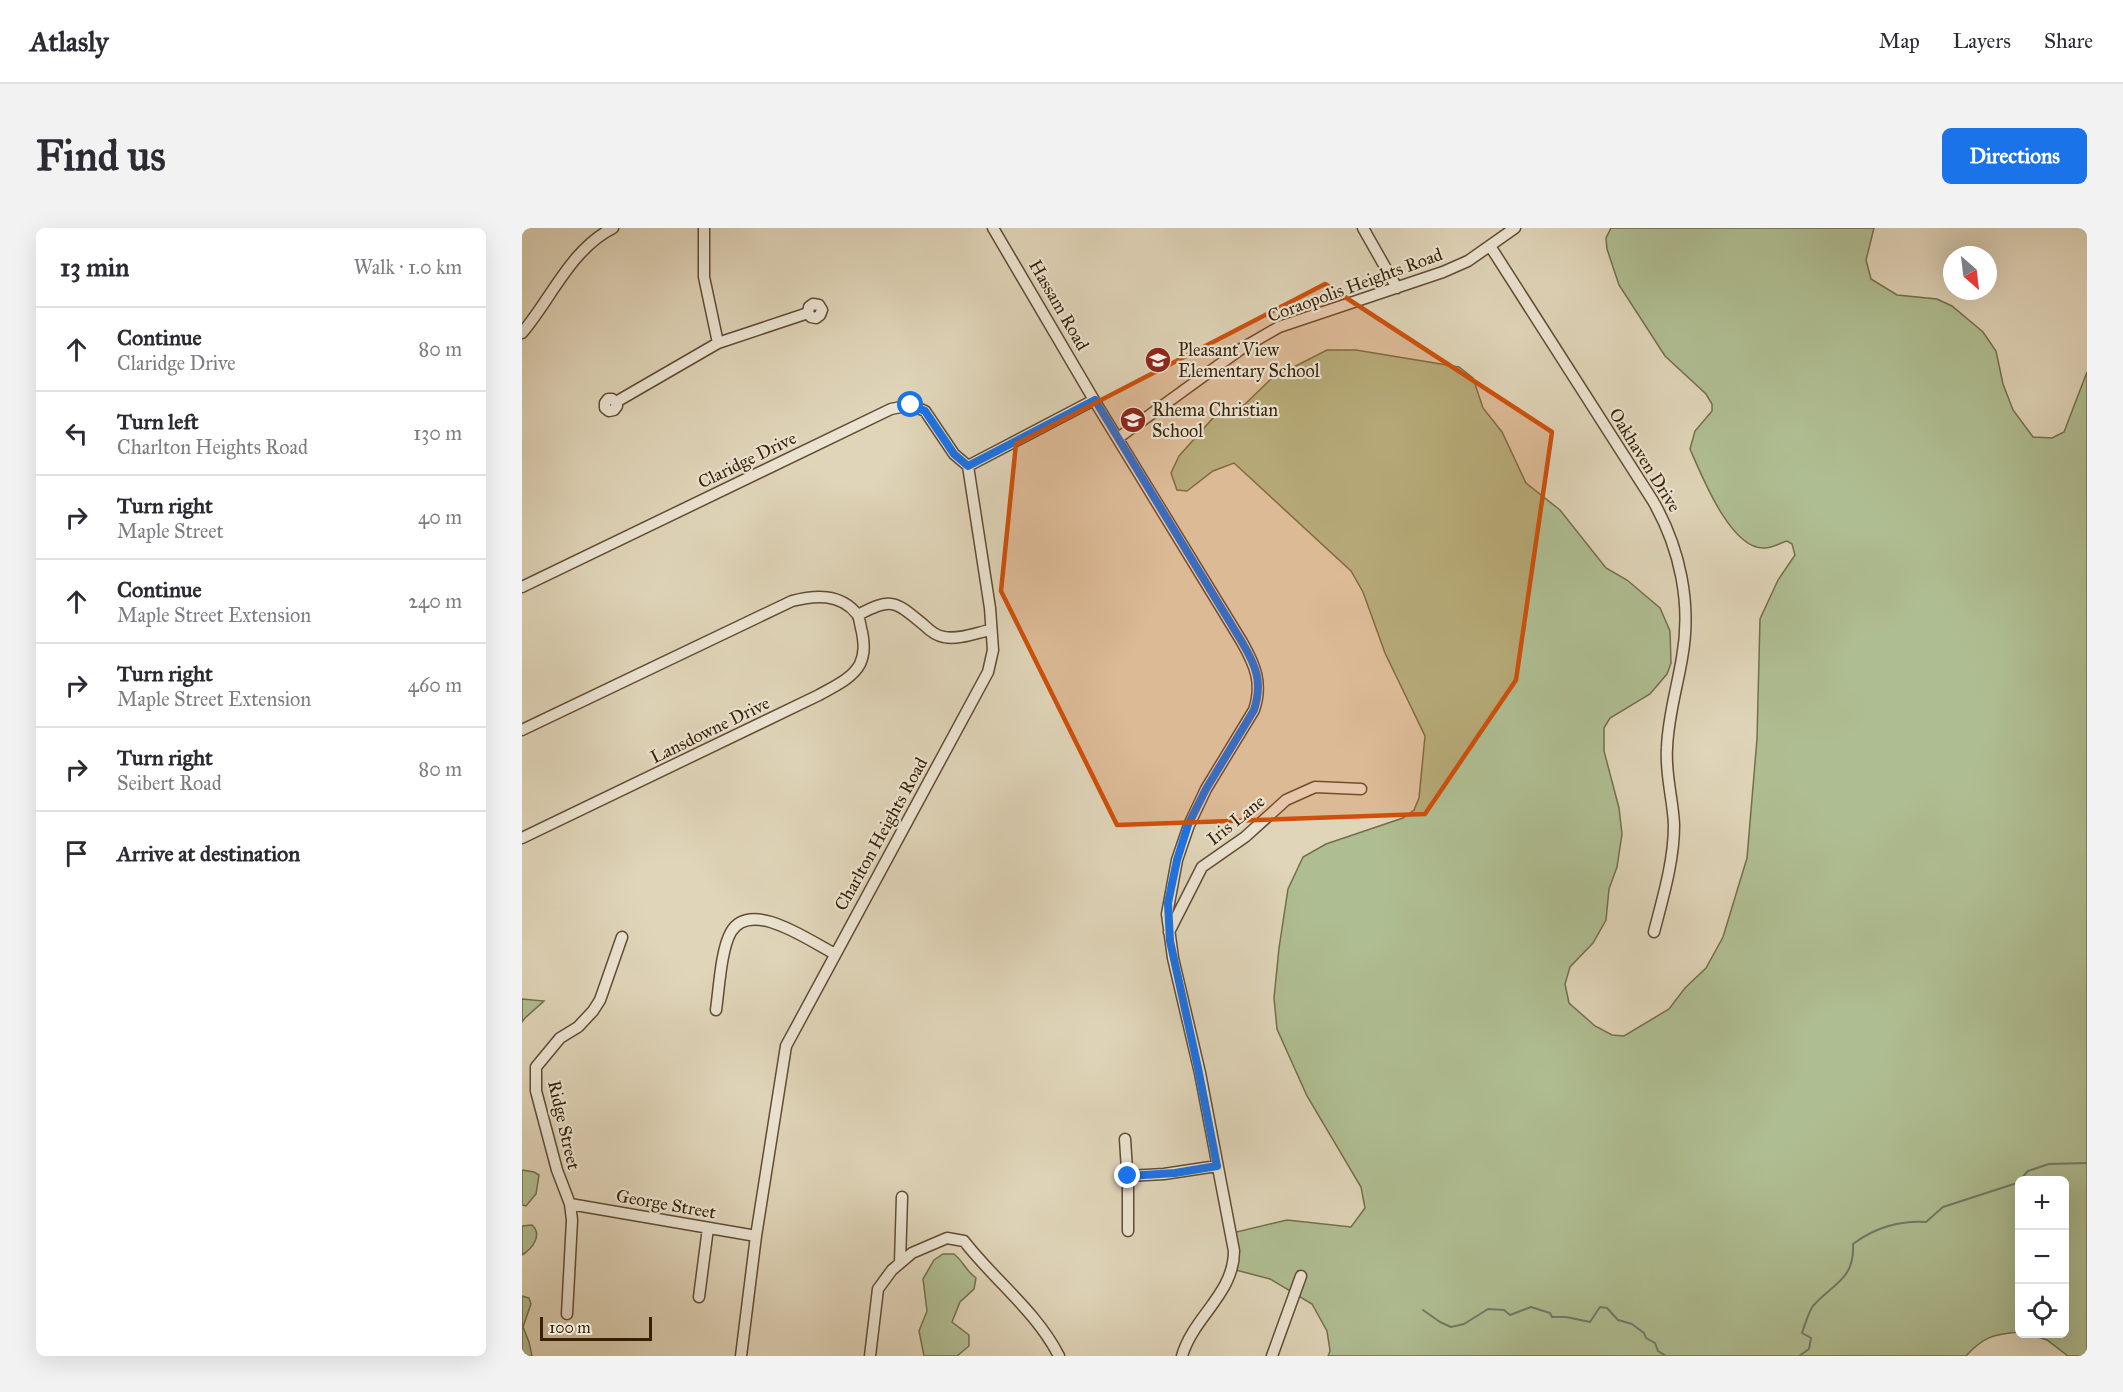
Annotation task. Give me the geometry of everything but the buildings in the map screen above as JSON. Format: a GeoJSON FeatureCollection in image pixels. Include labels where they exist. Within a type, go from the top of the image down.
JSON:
{"type":"FeatureCollection","features":[{"type":"Feature","properties":{"kind":"street"},"geometry":{"type":"LineString","coordinates":[[522,333],[569,268],[592,242],[613,228]]}},
{"type":"Feature","properties":{"kind":"street"},"geometry":{"type":"LineString","coordinates":[[704,228],[704,277],[718,343]]}},
{"type":"Feature","properties":{"kind":"street","name":"Hassam Road"},"geometry":{"type":"LineString","coordinates":[[993,228],[1242,642],[1257,672],[1258,699],[1254,710],[1206,789],[1184,838],[1168,903],[1169,933],[1232,1233],[1234,1259],[1225,1287],[1192,1334],[1182,1356]]}},
{"type":"Feature","properties":{"kind":"street"},"geometry":{"type":"LineString","coordinates":[[1363,228],[1397,288]]}},
{"type":"Feature","properties":{"kind":"street","name":"Coraopolis Heights Road"},"geometry":{"type":"LineString","coordinates":[[1118,438],[1241,349],[1279,327],[1443,272],[1468,261],[1515,228]]}},
{"type":"Feature","properties":{"kind":"street","name":"Oakhaven Drive"},"geometry":{"type":"LineString","coordinates":[[1490,246],[1653,501],[1668,530],[1680,572],[1685,602],[1683,656],[1668,726],[1666,750],[1674,826],[1669,873],[1654,932]]}},
{"type":"Feature","properties":{"kind":"street"},"geometry":{"type":"LineString","coordinates":[[616,402],[718,343],[808,313]]}},
{"type":"Feature","properties":{"kind":"street"},"geometry":{"type":"LineString","coordinates":[[968,466],[1095,400]]}},
{"type":"Feature","properties":{"kind":"street","name":"Claridge Drive"},"geometry":{"type":"LineString","coordinates":[[522,587],[891,409],[911,405],[925,411],[954,454],[968,466]]}},
{"type":"Feature","properties":{"kind":"street","name":"Charlton Heights Road"},"geometry":{"type":"LineString","coordinates":[[741,1356],[756,1236],[786,1046],[988,672],[993,650],[990,608],[968,466]]}},
{"type":"Feature","properties":{"kind":"street"},"geometry":{"type":"LineString","coordinates":[[522,730],[792,601],[809,596],[825,596],[841,600],[858,615],[878,604],[893,603],[904,609],[929,630],[943,637],[958,637],[990,630]]}},
{"type":"Feature","properties":{"kind":"street","name":"Lansdowne Drive"},"geometry":{"type":"LineString","coordinates":[[522,838],[809,700],[847,679],[860,665],[865,647],[858,615]]}},
{"type":"Feature","properties":{"kind":"street","name":"Iris Lane"},"geometry":{"type":"LineString","coordinates":[[1169,933],[1202,867],[1245,837],[1286,800],[1315,787],[1361,789]]}},
{"type":"Feature","properties":{"kind":"street"},"geometry":{"type":"LineString","coordinates":[[716,1010],[727,944],[732,931],[741,921],[753,918],[769,920],[835,954]]}},
{"type":"Feature","properties":{"kind":"street","name":"Ridge Street"},"geometry":{"type":"LineString","coordinates":[[567,1314],[572,1220],[570,1204],[556,1170],[536,1091],[536,1067],[560,1038],[578,1027],[593,1011],[600,1000],[622,937]]}},
{"type":"Feature","properties":{"kind":"street"},"geometry":{"type":"LineString","coordinates":[[1125,1139],[1128,1231]]}},
{"type":"Feature","properties":{"kind":"street"},"geometry":{"type":"LineString","coordinates":[[1128,1176],[1175,1173],[1217,1166]]}},
{"type":"Feature","properties":{"kind":"street"},"geometry":{"type":"LineString","coordinates":[[900,1263],[902,1197]]}},
{"type":"Feature","properties":{"kind":"street","name":"George Street"},"geometry":{"type":"LineString","coordinates":[[570,1204],[756,1236]]}},
{"type":"Feature","properties":{"kind":"street"},"geometry":{"type":"LineString","coordinates":[[699,1297],[708,1228]]}},
{"type":"Feature","properties":{"kind":"street"},"geometry":{"type":"LineString","coordinates":[[870,1356],[878,1289],[892,1269],[912,1253],[947,1238],[964,1241],[983,1265],[1035,1318],[1059,1356]]}},
{"type":"Feature","properties":{"kind":"street"},"geometry":{"type":"LineString","coordinates":[[1272,1356],[1301,1276]]}},
{"type":"Feature","properties":{"kind":"highlighted area"},"geometry":{"type":"Polygon","coordinates":[[[1325,284],[1552,432],[1516,680],[1425,814],[1117,825],[1001,591],[1016,444],[1325,284]]]}},
{"type":"Feature","properties":{"kind":"green space"},"geometry":{"type":"Polygon","coordinates":[[[1611,228],[1874,228],[1866,260],[1871,279],[1897,295],[1937,299],[1952,306],[1983,332],[1996,351],[2003,384],[2013,410],[2033,437],[2052,438],[2064,432],[2087,372],[2087,1356],[2068,1356],[2041,1338],[2069,1338],[2069,1176],[2015,1176],[2015,1332],[1990,1338],[1966,1356],[1328,1356],[1330,1351],[1327,1331],[1312,1304],[1270,1279],[1232,1269],[1232,1233],[1287,1220],[1351,1227],[1365,1208],[1361,1187],[1307,1096],[1277,1029],[1274,998],[1279,948],[1288,889],[1303,857],[1326,844],[1403,818],[1414,810],[1419,798],[1425,736],[1385,653],[1363,592],[1351,571],[1234,463],[1213,471],[1187,491],[1177,490],[1171,473],[1179,456],[1213,418],[1244,405],[1272,378],[1327,350],[1356,350],[1459,367],[1473,378],[1483,408],[1502,432],[1526,483],[1560,510],[1606,568],[1627,580],[1660,608],[1670,631],[1671,663],[1667,674],[1650,694],[1610,718],[1604,728],[1604,751],[1619,808],[1622,834],[1617,867],[1609,889],[1606,920],[1593,943],[1570,967],[1565,984],[1569,1003],[1595,1026],[1612,1035],[1624,1036],[1669,1009],[1685,988],[1706,968],[1723,937],[1747,858],[1757,739],[1760,619],[1778,580],[1795,555],[1792,544],[1787,541],[1768,548],[1752,546],[1729,525],[1719,509],[1690,449],[1695,431],[1712,411],[1712,404],[1706,394],[1665,356],[1619,285],[1607,249],[1606,238],[1611,228]]]}},
{"type":"Feature","properties":{"kind":"green space"},"geometry":{"type":"Polygon","coordinates":[[[522,999],[544,1001],[522,1022],[522,999]]]}},
{"type":"Feature","properties":{"kind":"green space"},"geometry":{"type":"Polygon","coordinates":[[[522,1170],[539,1175],[536,1194],[526,1206],[522,1205],[522,1170]]]}},
{"type":"Feature","properties":{"kind":"green space"},"geometry":{"type":"Polygon","coordinates":[[[532,1225],[536,1233],[535,1242],[522,1255],[522,1226],[532,1225]]]}},
{"type":"Feature","properties":{"kind":"green space"},"geometry":{"type":"Polygon","coordinates":[[[943,1254],[954,1254],[976,1278],[974,1289],[960,1302],[952,1322],[969,1335],[969,1346],[957,1356],[924,1356],[919,1331],[927,1311],[923,1279],[934,1260],[943,1254]]]}},
{"type":"Feature","properties":{"kind":"green space"},"geometry":{"type":"Polygon","coordinates":[[[522,1296],[529,1298],[531,1304],[523,1327],[532,1356],[522,1356],[522,1296]]]}},
{"type":"Feature","properties":{"kind":"waterway"},"geometry":{"type":"LineString","coordinates":[[1799,1356],[1809,1349],[1811,1338],[1802,1333],[1811,1309],[1846,1274],[1853,1256],[1853,1244],[1861,1238],[1878,1229],[1897,1224],[1926,1222],[1943,1207],[2017,1183],[2028,1171],[2049,1164],[2087,1163]]}},
{"type":"Feature","properties":{"kind":"waterway"},"geometry":{"type":"LineString","coordinates":[[1423,1310],[1451,1327],[1464,1324],[1488,1309],[1504,1310],[1510,1315],[1531,1307],[1550,1313],[1552,1317],[1566,1317],[1590,1322],[1600,1307],[1607,1308],[1618,1320],[1632,1324],[1644,1333],[1646,1338],[1655,1343],[1658,1351],[1666,1356]]}},
{"type":"Feature","properties":{"kind":"place","name":"Pleasant View Elementary School"},"geometry":{"type":"Point","coordinates":[1158,360]}},
{"type":"Feature","properties":{"kind":"place","name":"Rhema Christian School"},"geometry":{"type":"Point","coordinates":[1133,420]}},
{"type":"Feature","properties":{"kind":"route"},"geometry":{"type":"LineString","coordinates":[[911,405],[925,411],[954,454],[968,466],[1095,400],[1242,642],[1257,672],[1258,699],[1254,710],[1206,789],[1188,825],[1180,847],[1168,903],[1167,923],[1170,941],[1217,1166],[1175,1173],[1128,1176]]}}]}
